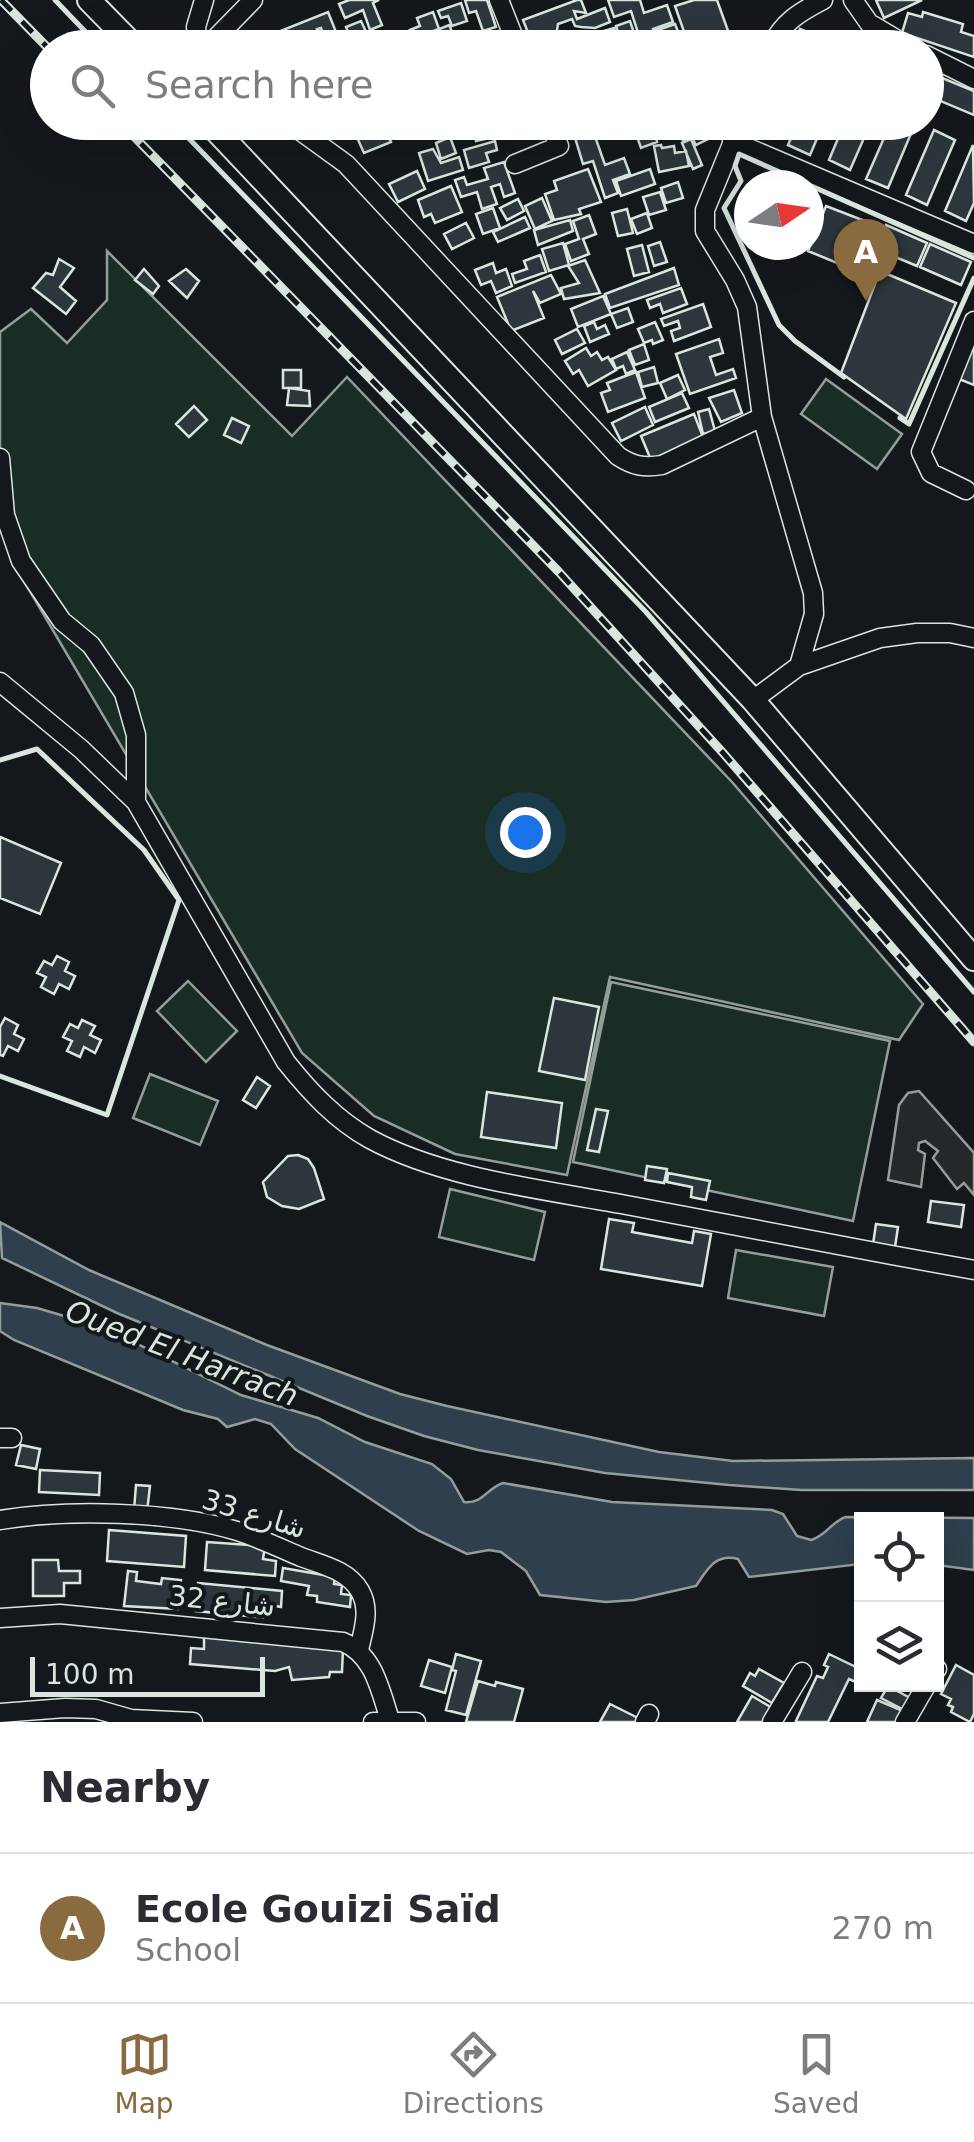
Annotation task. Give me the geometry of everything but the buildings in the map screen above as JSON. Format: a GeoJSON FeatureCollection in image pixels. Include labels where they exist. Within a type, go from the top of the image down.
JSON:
{"type":"FeatureCollection","features":[{"type":"Feature","properties":{"kind":"main road"},"geometry":{"type":"LineString","coordinates":[[89,0],[118,30]]}},
{"type":"Feature","properties":{"kind":"main road"},"geometry":{"type":"LineString","coordinates":[[225,140],[753,700],[974,958]]}},
{"type":"Feature","properties":{"kind":"street"},"geometry":{"type":"LineString","coordinates":[[196,30],[204,0]]}},
{"type":"Feature","properties":{"kind":"street"},"geometry":{"type":"LineString","coordinates":[[224,30],[253,0]]}},
{"type":"Feature","properties":{"kind":"street"},"geometry":{"type":"LineString","coordinates":[[499,0],[511,30]]}},
{"type":"Feature","properties":{"kind":"street"},"geometry":{"type":"LineString","coordinates":[[779,30],[796,14],[824,0]]}},
{"type":"Feature","properties":{"kind":"street"},"geometry":{"type":"LineString","coordinates":[[854,0],[868,23],[880,30]]}},
{"type":"Feature","properties":{"kind":"street"},"geometry":{"type":"LineString","coordinates":[[944,64],[974,79]]}},
{"type":"Feature","properties":{"kind":"street"},"geometry":{"type":"LineString","coordinates":[[313,140],[346,164],[618,456],[630,464],[646,468],[662,465],[762,417]]}},
{"type":"Feature","properties":{"kind":"street"},"geometry":{"type":"LineString","coordinates":[[515,164],[559,146],[556,140]]}},
{"type":"Feature","properties":{"kind":"street"},"geometry":{"type":"LineString","coordinates":[[799,666],[814,614],[813,593],[762,417],[747,307],[705,232],[705,210],[732,142],[974,244]]}},
{"type":"Feature","properties":{"kind":"street"},"geometry":{"type":"LineString","coordinates":[[966,490],[931,473],[921,452],[974,321]]}},
{"type":"Feature","properties":{"kind":"street"},"geometry":{"type":"LineString","coordinates":[[0,458],[5,515],[21,561],[62,620],[90,645],[124,693],[136,735],[136,802]]}},
{"type":"Feature","properties":{"kind":"street"},"geometry":{"type":"LineString","coordinates":[[753,700],[799,666],[880,638],[918,633],[974,638]]}},
{"type":"Feature","properties":{"kind":"street"},"geometry":{"type":"LineString","coordinates":[[0,682],[81,749],[136,802],[286,1062],[337,1117],[370,1139],[451,1170],[974,1270]]}},
{"type":"Feature","properties":{"kind":"street","name":"شارع 33"},"geometry":{"type":"LineString","coordinates":[[0,1520],[78,1514],[180,1520],[237,1531],[332,1568],[352,1580],[360,1590],[366,1612],[359,1650]]}},
{"type":"Feature","properties":{"kind":"street","name":"شارع 32"},"geometry":{"type":"LineString","coordinates":[[0,1618],[60,1614],[176,1624],[343,1642],[359,1650]]}},
{"type":"Feature","properties":{"kind":"street"},"geometry":{"type":"LineString","coordinates":[[359,1650],[370,1665],[382,1721],[416,1722]]}},
{"type":"Feature","properties":{"kind":"street"},"geometry":{"type":"LineString","coordinates":[[772,1722],[802,1672]]}},
{"type":"Feature","properties":{"kind":"street"},"geometry":{"type":"LineString","coordinates":[[905,1722],[922,1692]]}},
{"type":"Feature","properties":{"kind":"street"},"geometry":{"type":"LineString","coordinates":[[0,1713],[65,1708],[96,1710],[135,1720],[193,1722]]}},
{"type":"Feature","properties":{"kind":"green space"},"geometry":{"type":"Polygon","coordinates":[[[107,251],[292,436],[347,377],[732,782],[923,1004],[899,1040],[610,977],[567,1175],[455,1154],[374,1116],[302,1053],[15,566],[0,523],[0,332],[31,309],[67,343],[107,300],[107,251]]]}},
{"type":"Feature","properties":{"kind":"green space"},"geometry":{"type":"Polygon","coordinates":[[[826,379],[902,434],[877,469],[801,414],[826,379]]]}},
{"type":"Feature","properties":{"kind":"green space"},"geometry":{"type":"Polygon","coordinates":[[[188,981],[237,1031],[206,1062],[157,1011],[188,981]]]}},
{"type":"Feature","properties":{"kind":"green space"},"geometry":{"type":"Polygon","coordinates":[[[611,982],[890,1041],[853,1221],[573,1162],[611,982]]]}},
{"type":"Feature","properties":{"kind":"green space"},"geometry":{"type":"Polygon","coordinates":[[[150,1074],[218,1101],[200,1145],[133,1118],[150,1074]]]}},
{"type":"Feature","properties":{"kind":"green space"},"geometry":{"type":"Polygon","coordinates":[[[450,1189],[545,1212],[534,1260],[439,1237],[450,1189]]]}},
{"type":"Feature","properties":{"kind":"green space"},"geometry":{"type":"Polygon","coordinates":[[[736,1250],[833,1267],[824,1316],[728,1298],[736,1250]]]}},
{"type":"Feature","properties":{"kind":"shaded area"},"geometry":{"type":"Polygon","coordinates":[[[919,1091],[974,1153],[974,1195],[964,1183],[957,1189],[933,1158],[938,1151],[925,1141],[919,1143],[918,1150],[925,1154],[921,1187],[888,1180],[899,1105],[908,1093],[919,1091]]]}},
{"type":"Feature","properties":{"kind":"water"},"geometry":{"type":"Polygon","coordinates":[[[0,1222],[89,1270],[267,1345],[400,1394],[659,1452],[733,1461],[974,1458],[974,1490],[801,1490],[605,1473],[424,1436],[117,1313],[2,1258],[0,1222]]]}},
{"type":"Feature","properties":{"kind":"water"},"geometry":{"type":"Polygon","coordinates":[[[0,1303],[37,1308],[105,1328],[241,1395],[318,1418],[365,1442],[432,1464],[451,1479],[464,1502],[476,1501],[503,1483],[612,1502],[772,1510],[783,1514],[797,1536],[811,1540],[846,1517],[854,1517],[854,1565],[749,1577],[738,1559],[723,1558],[712,1564],[696,1586],[634,1600],[606,1602],[540,1595],[526,1571],[501,1552],[467,1554],[419,1531],[295,1449],[271,1424],[255,1419],[227,1427],[218,1419],[183,1410],[0,1331],[0,1303]]]}},
{"type":"Feature","properties":{"kind":"water"},"geometry":{"type":"Polygon","coordinates":[[[944,1518],[974,1518],[974,1570],[944,1566],[944,1518]]]}},
{"type":"Feature","properties":{"kind":"railway"},"geometry":{"type":"LineString","coordinates":[[1,0],[30,30]]}},
{"type":"Feature","properties":{"kind":"railway"},"geometry":{"type":"LineString","coordinates":[[138,140],[558,571],[724,754],[974,1042]]}},
{"type":"Feature","properties":{"kind":"wall"},"geometry":{"type":"LineString","coordinates":[[55,0],[84,30]]}},
{"type":"Feature","properties":{"kind":"wall"},"geometry":{"type":"LineString","coordinates":[[190,140],[646,612],[974,992]]}},
{"type":"Feature","properties":{"kind":"wall"},"geometry":{"type":"LineString","coordinates":[[844,377],[779,325],[724,208],[741,181],[735,166],[739,154],[974,258]]}},
{"type":"Feature","properties":{"kind":"wall"},"geometry":{"type":"LineString","coordinates":[[900,418],[909,424],[974,278]]}},
{"type":"Feature","properties":{"kind":"wall"},"geometry":{"type":"LineString","coordinates":[[0,760],[37,749],[144,850],[179,900],[107,1115],[0,1076]]}},
{"type":"Feature","properties":{"kind":"place","name":"Ecole Gouizi Saïd"},"geometry":{"type":"Point","coordinates":[866,301]}},
{"type":"Feature","properties":{"kind":"water label","name":"Oued El Harrach"},"geometry":{"type":"Point","coordinates":[182,1353]}}]}
